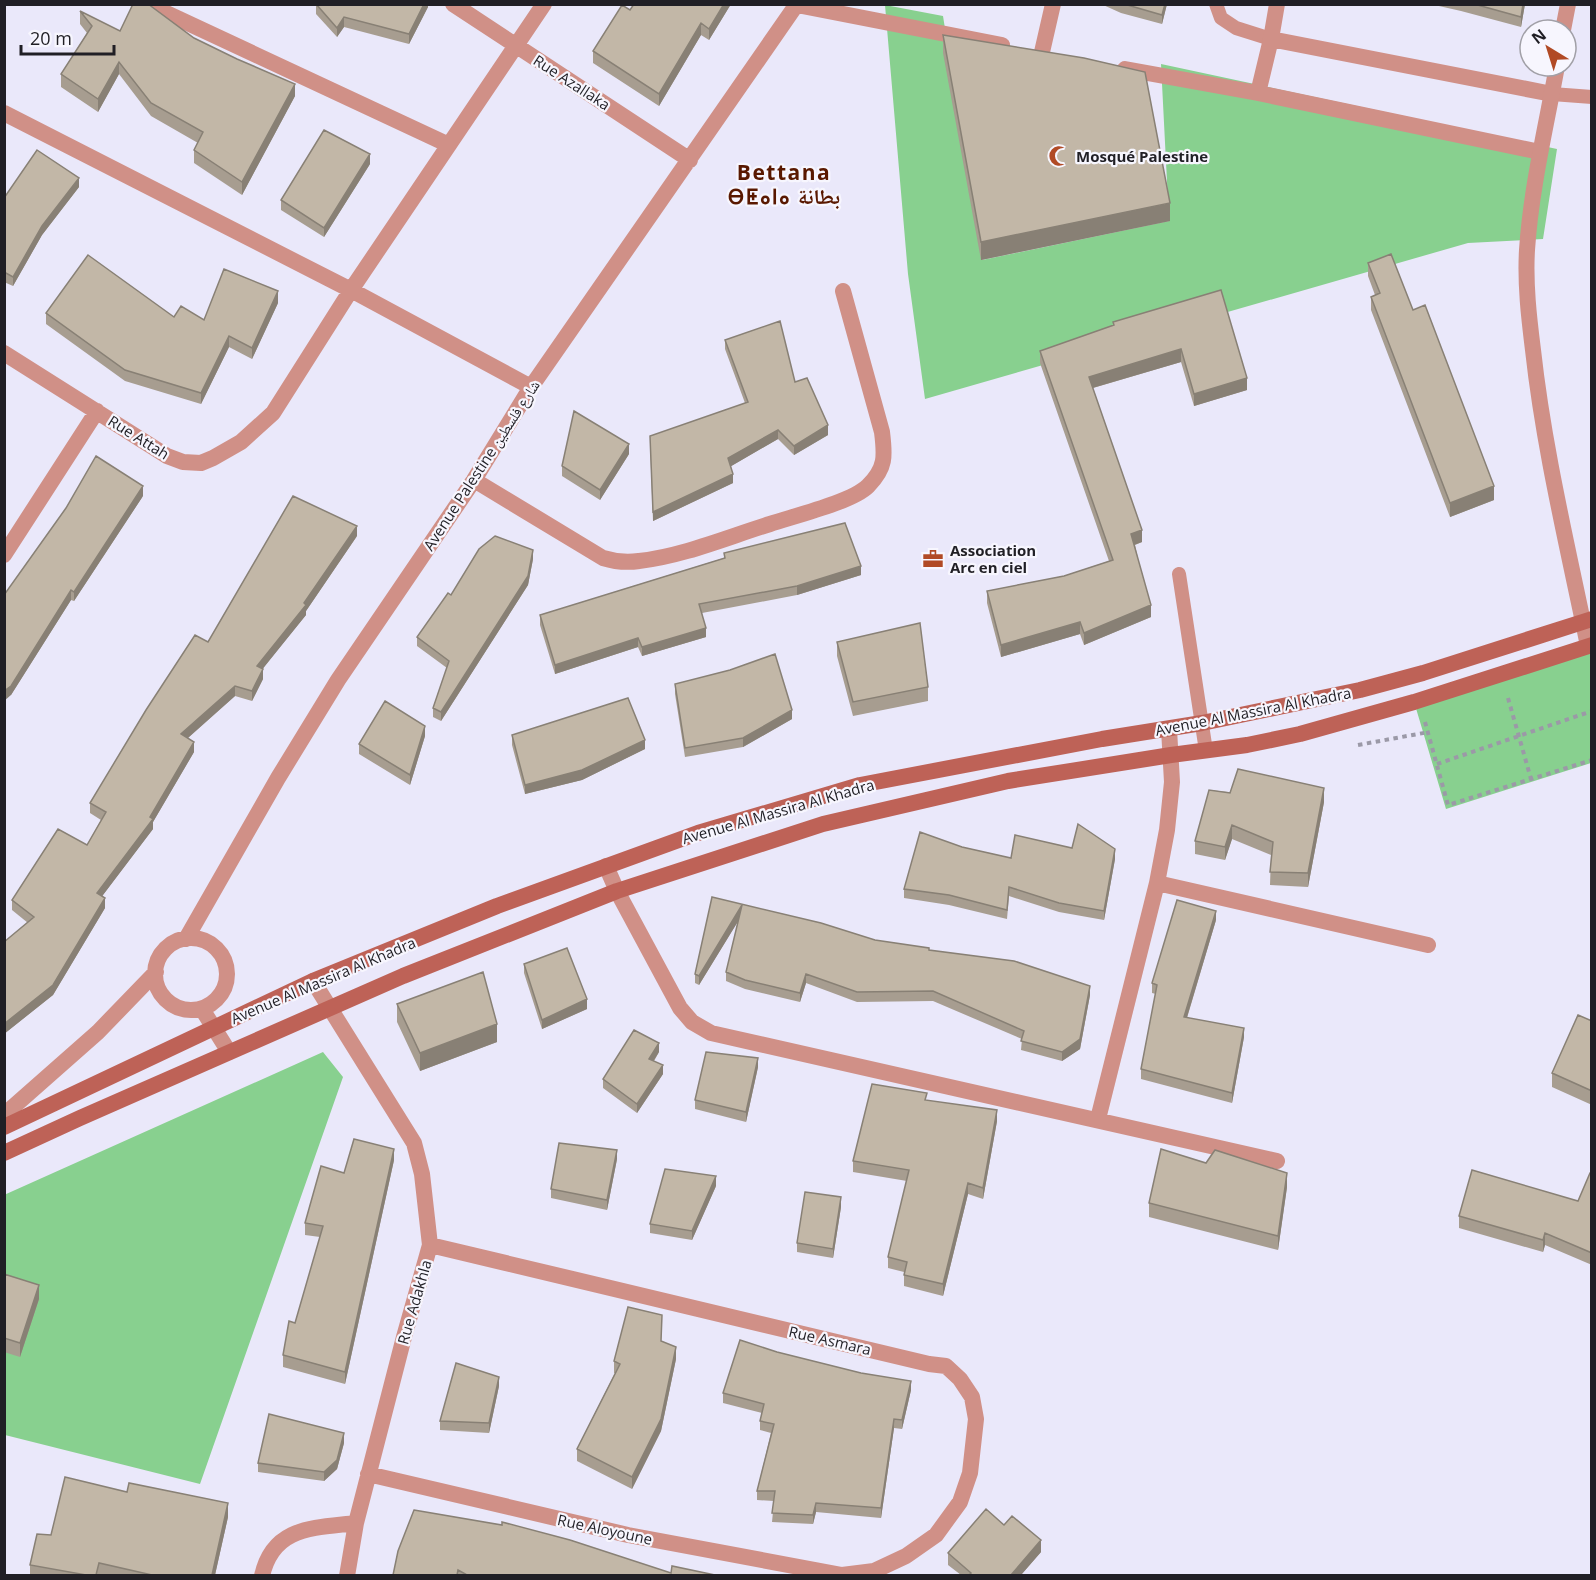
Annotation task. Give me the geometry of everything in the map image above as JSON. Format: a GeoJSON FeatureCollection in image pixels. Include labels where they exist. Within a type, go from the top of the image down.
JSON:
{"type":"FeatureCollection","features":[{"type":"Feature","properties":{"kind":"main road","name":"Avenue Al Massira Al Khadra"},"geometry":{"type":"LineString","coordinates":[[4,1127],[314,981],[497,906],[698,833],[860,785],[1296,705],[1423,673],[1587,620]]}},
{"type":"Feature","properties":{"kind":"main road","name":"Avenue Al Massira Al Khadra"},"geometry":{"type":"LineString","coordinates":[[4,1154],[330,1007],[617,891],[823,824],[1008,781],[1279,738],[1352,720],[1590,645]]}},
{"type":"Feature","properties":{"kind":"street"},"geometry":{"type":"LineString","coordinates":[[147,4],[448,145]]}},
{"type":"Feature","properties":{"kind":"street","name":"Rue Azallaka"},"geometry":{"type":"LineString","coordinates":[[453,4],[690,160]]}},
{"type":"Feature","properties":{"kind":"street","name":"Rue Attah"},"geometry":{"type":"LineString","coordinates":[[4,353],[167,456],[183,462],[201,463],[241,442],[273,413],[351,290],[544,4]]}},
{"type":"Feature","properties":{"kind":"street"},"geometry":{"type":"LineString","coordinates":[[797,5],[1037,52],[1053,4]]}},
{"type":"Feature","properties":{"kind":"street"},"geometry":{"type":"LineString","coordinates":[[1258,93],[1277,4]]}},
{"type":"Feature","properties":{"kind":"street","name":"Avenue Palestine شارع فلسطين"},"geometry":{"type":"LineString","coordinates":[[186,939],[278,778],[338,680],[474,480],[531,387],[797,5]]}},
{"type":"Feature","properties":{"kind":"street"},"geometry":{"type":"LineString","coordinates":[[1271,39],[1552,94]]}},
{"type":"Feature","properties":{"kind":"street"},"geometry":{"type":"LineString","coordinates":[[1109,66],[1258,93],[1540,152]]}},
{"type":"Feature","properties":{"kind":"street"},"geometry":{"type":"LineString","coordinates":[[1555,78],[1540,152],[1527,251],[1528,309],[1537,390],[1555,487],[1587,620],[1590,645]]}},
{"type":"Feature","properties":{"kind":"street"},"geometry":{"type":"LineString","coordinates":[[7,120],[351,290],[531,387]]}},
{"type":"Feature","properties":{"kind":"street"},"geometry":{"type":"LineString","coordinates":[[474,480],[603,558],[619,563],[673,554],[838,503],[866,488],[879,473],[885,455],[882,432],[843,291]]}},
{"type":"Feature","properties":{"kind":"street","name":"Rue Attah"},"geometry":{"type":"LineString","coordinates":[[4,555],[97,411]]}},
{"type":"Feature","properties":{"kind":"street"},"geometry":{"type":"LineString","coordinates":[[1098,1119],[1157,883],[1172,782],[1169,729]]}},
{"type":"Feature","properties":{"kind":"street"},"geometry":{"type":"LineString","coordinates":[[606,866],[680,1008],[692,1022],[711,1033],[1277,1161]]}},
{"type":"Feature","properties":{"kind":"street"},"geometry":{"type":"LineString","coordinates":[[1157,883],[1428,945]]}},
{"type":"Feature","properties":{"kind":"street"},"geometry":{"type":"LineString","coordinates":[[186,939],[204,940],[219,950],[227,966],[226,984],[217,1000],[202,1009],[185,1010],[169,1003],[158,989],[156,972],[158,960],[174,942],[186,939]]}},
{"type":"Feature","properties":{"kind":"street"},"geometry":{"type":"LineString","coordinates":[[4,1115],[98,1032],[156,972]]}},
{"type":"Feature","properties":{"kind":"street","name":"Rue Adakhla"},"geometry":{"type":"LineString","coordinates":[[314,981],[414,1143],[422,1174],[430,1245],[368,1474],[346,1575]]}},
{"type":"Feature","properties":{"kind":"street"},"geometry":{"type":"LineString","coordinates":[[202,1009],[229,1052]]}},
{"type":"Feature","properties":{"kind":"street","name":"Rue Asmara"},"geometry":{"type":"LineString","coordinates":[[430,1245],[929,1364],[946,1366],[960,1379],[972,1397],[976,1419],[970,1473],[960,1502],[936,1534],[906,1556],[874,1571],[842,1575]]}},
{"type":"Feature","properties":{"kind":"street","name":"Rue Aloyoune"},"geometry":{"type":"LineString","coordinates":[[368,1474],[628,1534],[842,1575]]}},
{"type":"Feature","properties":{"kind":"street"},"geometry":{"type":"LineString","coordinates":[[262,1575],[265,1563],[274,1547],[288,1536],[304,1529],[356,1523]]}},
{"type":"Feature","properties":{"kind":"lane"},"geometry":{"type":"LineString","coordinates":[[1216,4],[1221,18],[1236,28],[1271,39]]}},
{"type":"Feature","properties":{"kind":"lane"},"geometry":{"type":"LineString","coordinates":[[1552,94],[1592,97]]}},
{"type":"Feature","properties":{"kind":"lane"},"geometry":{"type":"LineString","coordinates":[[1179,574],[1206,751]]}},
{"type":"Feature","properties":{"kind":"path"},"geometry":{"type":"LineString","coordinates":[[1506,691],[1531,779]]}},
{"type":"Feature","properties":{"kind":"path"},"geometry":{"type":"LineString","coordinates":[[1437,764],[1592,711]]}},
{"type":"Feature","properties":{"kind":"path"},"geometry":{"type":"LineString","coordinates":[[1424,718],[1448,805],[1592,760]]}},
{"type":"Feature","properties":{"kind":"green space"},"geometry":{"type":"Polygon","coordinates":[[[885,5],[943,16],[982,260],[1169,221],[1161,64],[1557,149],[1543,239],[1468,243],[925,399],[908,274],[885,5]]]}},
{"type":"Feature","properties":{"kind":"green space"},"geometry":{"type":"Polygon","coordinates":[[[1591,648],[1591,763],[1446,809],[1415,705],[1591,648]]]}},
{"type":"Feature","properties":{"kind":"green space"},"geometry":{"type":"Polygon","coordinates":[[[323,1052],[343,1077],[200,1484],[5,1435],[4,1195],[323,1052]]]}},
{"type":"Feature","properties":{"kind":"building"},"geometry":{"type":"Polygon","coordinates":[[[133,4],[148,4],[194,38],[295,84],[242,182],[194,150],[203,132],[151,103],[119,62],[98,99],[61,74],[92,26],[80,11],[120,31],[133,4]]]}},
{"type":"Feature","properties":{"kind":"building"},"geometry":{"type":"Polygon","coordinates":[[[316,4],[424,4],[409,34],[344,17],[337,28],[316,4]]]}},
{"type":"Feature","properties":{"kind":"building"},"geometry":{"type":"Polygon","coordinates":[[[634,4],[724,4],[709,29],[701,23],[659,94],[593,51],[622,5],[630,10],[634,4]]]}},
{"type":"Feature","properties":{"kind":"building"},"geometry":{"type":"Polygon","coordinates":[[[1124,4],[1165,4],[1162,15],[1124,4]]]}},
{"type":"Feature","properties":{"kind":"building"},"geometry":{"type":"Polygon","coordinates":[[[1474,4],[1523,4],[1521,17],[1474,4]]]}},
{"type":"Feature","properties":{"kind":"building","name":"Mosqué Palestine"},"geometry":{"type":"Polygon","coordinates":[[[943,35],[1084,58],[1145,72],[1170,203],[981,242],[943,35]]]}},
{"type":"Feature","properties":{"kind":"building"},"geometry":{"type":"Polygon","coordinates":[[[324,130],[370,154],[324,228],[281,200],[324,130]]]}},
{"type":"Feature","properties":{"kind":"building"},"geometry":{"type":"Polygon","coordinates":[[[37,150],[79,178],[42,226],[13,277],[4,272],[4,198],[37,150]]]}},
{"type":"Feature","properties":{"kind":"building"},"geometry":{"type":"Polygon","coordinates":[[[1391,254],[1413,310],[1425,305],[1494,486],[1450,503],[1371,297],[1380,293],[1368,263],[1391,254]]]}},
{"type":"Feature","properties":{"kind":"building"},"geometry":{"type":"Polygon","coordinates":[[[88,255],[174,317],[181,306],[204,320],[224,269],[278,291],[252,348],[229,336],[201,393],[125,370],[46,313],[88,255]]]}},
{"type":"Feature","properties":{"kind":"building"},"geometry":{"type":"Polygon","coordinates":[[[1221,290],[1247,378],[1194,394],[1181,349],[1089,377],[1142,530],[1131,534],[1151,605],[1084,633],[1080,622],[1001,645],[987,591],[1064,576],[1113,560],[1040,351],[1114,325],[1113,322],[1221,290]]]}},
{"type":"Feature","properties":{"kind":"building"},"geometry":{"type":"Polygon","coordinates":[[[780,321],[795,382],[807,378],[828,425],[794,446],[778,430],[728,458],[733,474],[653,512],[650,436],[748,402],[725,340],[780,321]]]}},
{"type":"Feature","properties":{"kind":"building"},"geometry":{"type":"Polygon","coordinates":[[[574,411],[629,444],[600,490],[562,466],[574,411]]]}},
{"type":"Feature","properties":{"kind":"building"},"geometry":{"type":"Polygon","coordinates":[[[96,456],[143,486],[74,592],[71,590],[11,686],[4,691],[4,595],[66,508],[96,456]]]}},
{"type":"Feature","properties":{"kind":"building"},"geometry":{"type":"Polygon","coordinates":[[[293,496],[357,526],[304,603],[306,605],[257,666],[263,669],[252,691],[235,686],[181,734],[194,742],[150,817],[153,819],[97,893],[105,898],[53,985],[4,1024],[4,942],[34,917],[12,900],[58,829],[87,845],[106,812],[90,803],[146,710],[195,635],[208,642],[293,496]]]}},
{"type":"Feature","properties":{"kind":"building"},"geometry":{"type":"Polygon","coordinates":[[[845,523],[861,566],[797,586],[699,604],[706,628],[642,647],[638,638],[555,665],[540,615],[725,558],[724,553],[845,523]]]}},
{"type":"Feature","properties":{"kind":"building"},"geometry":{"type":"Polygon","coordinates":[[[495,536],[533,550],[528,576],[441,712],[433,708],[449,661],[417,637],[448,593],[451,595],[479,549],[495,536]]]}},
{"type":"Feature","properties":{"kind":"building"},"geometry":{"type":"Polygon","coordinates":[[[920,623],[928,687],[853,702],[837,642],[920,623]]]}},
{"type":"Feature","properties":{"kind":"building"},"geometry":{"type":"Polygon","coordinates":[[[775,654],[792,710],[743,738],[685,748],[675,684],[730,670],[775,654]]]}},
{"type":"Feature","properties":{"kind":"building"},"geometry":{"type":"Polygon","coordinates":[[[628,698],[645,740],[582,770],[525,785],[512,735],[628,698]]]}},
{"type":"Feature","properties":{"kind":"building"},"geometry":{"type":"Polygon","coordinates":[[[385,701],[425,726],[410,775],[359,744],[385,701]]]}},
{"type":"Feature","properties":{"kind":"building"},"geometry":{"type":"Polygon","coordinates":[[[1238,769],[1324,788],[1308,873],[1270,872],[1273,842],[1232,825],[1225,847],[1195,841],[1209,790],[1230,793],[1238,769]]]}},
{"type":"Feature","properties":{"kind":"building"},"geometry":{"type":"Polygon","coordinates":[[[1078,824],[1115,849],[1104,911],[1059,903],[1009,887],[1007,910],[949,895],[904,889],[920,832],[962,847],[1011,858],[1015,835],[1072,848],[1078,824]]]}},
{"type":"Feature","properties":{"kind":"building"},"geometry":{"type":"Polygon","coordinates":[[[712,897],[821,923],[875,940],[929,948],[929,950],[1014,961],[1090,986],[1080,1039],[1062,1052],[1021,1041],[1024,1031],[933,991],[857,992],[806,974],[800,993],[745,980],[726,972],[742,905],[699,976],[695,974],[712,897]]]}},
{"type":"Feature","properties":{"kind":"building"},"geometry":{"type":"Polygon","coordinates":[[[1177,900],[1216,911],[1184,1017],[1244,1028],[1232,1093],[1141,1069],[1157,985],[1152,983],[1177,900]]]}},
{"type":"Feature","properties":{"kind":"building"},"geometry":{"type":"Polygon","coordinates":[[[567,948],[587,999],[542,1020],[524,964],[567,948]]]}},
{"type":"Feature","properties":{"kind":"building"},"geometry":{"type":"Polygon","coordinates":[[[483,972],[497,1024],[420,1053],[397,1004],[483,972]]]}},
{"type":"Feature","properties":{"kind":"building"},"geometry":{"type":"Polygon","coordinates":[[[1578,1015],[1592,1021],[1592,1091],[1552,1073],[1578,1015]]]}},
{"type":"Feature","properties":{"kind":"building"},"geometry":{"type":"Polygon","coordinates":[[[634,1030],[659,1043],[649,1059],[663,1065],[637,1104],[603,1079],[634,1030]]]}},
{"type":"Feature","properties":{"kind":"building"},"geometry":{"type":"Polygon","coordinates":[[[706,1052],[758,1058],[746,1112],[695,1100],[706,1052]]]}},
{"type":"Feature","properties":{"kind":"building"},"geometry":{"type":"Polygon","coordinates":[[[872,1084],[927,1093],[925,1100],[997,1110],[983,1188],[968,1183],[943,1284],[904,1275],[907,1262],[888,1257],[909,1170],[853,1161],[872,1084]]]}},
{"type":"Feature","properties":{"kind":"building"},"geometry":{"type":"Polygon","coordinates":[[[354,1139],[394,1149],[345,1372],[283,1355],[289,1321],[295,1323],[323,1226],[305,1223],[321,1166],[344,1173],[354,1139]]]}},
{"type":"Feature","properties":{"kind":"building"},"geometry":{"type":"Polygon","coordinates":[[[559,1143],[617,1150],[607,1200],[551,1189],[559,1143]]]}},
{"type":"Feature","properties":{"kind":"building"},"geometry":{"type":"Polygon","coordinates":[[[1161,1149],[1206,1163],[1215,1150],[1287,1173],[1278,1236],[1149,1203],[1161,1149]]]}},
{"type":"Feature","properties":{"kind":"building"},"geometry":{"type":"Polygon","coordinates":[[[665,1169],[716,1176],[692,1231],[650,1224],[665,1169]]]}},
{"type":"Feature","properties":{"kind":"building"},"geometry":{"type":"Polygon","coordinates":[[[1472,1170],[1578,1201],[1592,1173],[1592,1253],[1545,1233],[1543,1240],[1459,1216],[1472,1170]]]}},
{"type":"Feature","properties":{"kind":"building"},"geometry":{"type":"Polygon","coordinates":[[[805,1192],[841,1197],[833,1249],[797,1243],[805,1192]]]}},
{"type":"Feature","properties":{"kind":"building"},"geometry":{"type":"Polygon","coordinates":[[[4,1274],[39,1285],[20,1343],[4,1338],[4,1274]]]}},
{"type":"Feature","properties":{"kind":"building"},"geometry":{"type":"Polygon","coordinates":[[[628,1307],[662,1315],[661,1341],[676,1347],[661,1419],[632,1477],[577,1449],[620,1364],[614,1361],[628,1307]]]}},
{"type":"Feature","properties":{"kind":"building"},"geometry":{"type":"Polygon","coordinates":[[[740,1340],[777,1352],[861,1373],[911,1381],[902,1420],[894,1419],[881,1508],[816,1503],[813,1515],[772,1513],[775,1491],[757,1491],[774,1424],[760,1421],[764,1404],[723,1393],[740,1340]]]}},
{"type":"Feature","properties":{"kind":"building"},"geometry":{"type":"Polygon","coordinates":[[[456,1363],[499,1377],[489,1423],[440,1421],[456,1363]]]}},
{"type":"Feature","properties":{"kind":"building"},"geometry":{"type":"Polygon","coordinates":[[[269,1414],[344,1433],[337,1460],[324,1472],[258,1463],[269,1414]]]}},
{"type":"Feature","properties":{"kind":"building"},"geometry":{"type":"Polygon","coordinates":[[[65,1477],[127,1492],[129,1483],[228,1503],[212,1575],[152,1575],[99,1563],[96,1575],[86,1575],[30,1565],[37,1534],[51,1535],[65,1477]]]}},
{"type":"Feature","properties":{"kind":"building"},"geometry":{"type":"Polygon","coordinates":[[[986,1509],[1004,1525],[1012,1516],[1041,1540],[1011,1575],[969,1575],[971,1573],[948,1553],[986,1509]]]}},
{"type":"Feature","properties":{"kind":"building"},"geometry":{"type":"Polygon","coordinates":[[[414,1510],[502,1525],[502,1522],[570,1540],[671,1573],[672,1566],[715,1575],[467,1575],[458,1570],[457,1575],[393,1575],[398,1551],[414,1510]]]}},
{"type":"Feature","properties":{"kind":"place","name":"Mosqué Palestine"},"geometry":{"type":"Point","coordinates":[1059,156]}},
{"type":"Feature","properties":{"kind":"place","name":"Association Arc en ciel"},"geometry":{"type":"Point","coordinates":[933,559]}},
{"type":"Feature","properties":{"kind":"district","name":"Bettana ⴱⵟⴰⵏⴰ بطانة"},"geometry":{"type":"Point","coordinates":[784,184]}}]}
